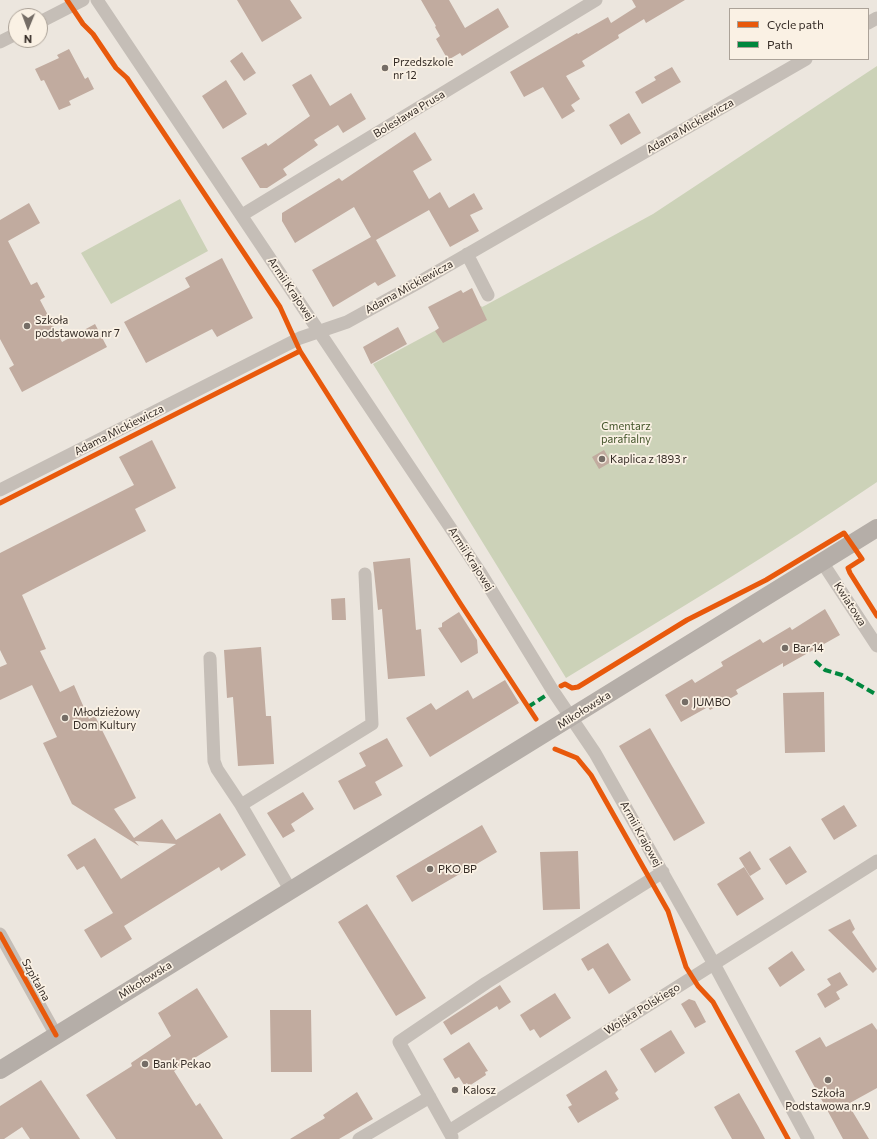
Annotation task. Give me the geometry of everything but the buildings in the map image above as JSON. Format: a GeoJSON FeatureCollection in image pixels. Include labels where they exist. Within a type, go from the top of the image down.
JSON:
{"type":"FeatureCollection","features":[{"type":"Feature","properties":{"kind":"street"},"geometry":{"type":"LineString","coordinates":[[48,18],[83,0]]}},
{"type":"Feature","properties":{"kind":"street","name":"Armii Krajowej"},"geometry":{"type":"LineString","coordinates":[[97,0],[480,572],[595,753],[714,964],[808,1139]]}},
{"type":"Feature","properties":{"kind":"street","name":"Bolesława Prusa"},"geometry":{"type":"LineString","coordinates":[[242,215],[596,0]]}},
{"type":"Feature","properties":{"kind":"street","name":"Adama Mickiewicza"},"geometry":{"type":"LineString","coordinates":[[0,490],[300,338],[347,322],[804,60]]}},
{"type":"Feature","properties":{"kind":"street"},"geometry":{"type":"LineString","coordinates":[[467,254],[488,295]]}},
{"type":"Feature","properties":{"kind":"street","name":"Mikołowska"},"geometry":{"type":"LineString","coordinates":[[0,1070],[877,528]]}},
{"type":"Feature","properties":{"kind":"street","name":"Kwiatowa"},"geometry":{"type":"LineString","coordinates":[[822,562],[877,646]]}},
{"type":"Feature","properties":{"kind":"street"},"geometry":{"type":"LineString","coordinates":[[241,805],[372,724],[365,574]]}},
{"type":"Feature","properties":{"kind":"street"},"geometry":{"type":"LineString","coordinates":[[210,658],[214,760],[217,769],[241,805],[291,891]]}},
{"type":"Feature","properties":{"kind":"street","name":"Wojska Polskiego"},"geometry":{"type":"LineString","coordinates":[[662,872],[486,982],[399,1042],[451,1135],[714,964],[877,861]]}},
{"type":"Feature","properties":{"kind":"street","name":"Szpitalna"},"geometry":{"type":"LineString","coordinates":[[0,934],[56,1036]]}},
{"type":"Feature","properties":{"kind":"street"},"geometry":{"type":"LineString","coordinates":[[359,1139],[430,1097]]}},
{"type":"Feature","properties":{"kind":"green space","name":"Cmentarz parafialny"},"geometry":{"type":"Polygon","coordinates":[[[877,66],[877,482],[762,557],[566,678],[373,364],[481,306],[486,305],[653,214],[877,66]]]}},
{"type":"Feature","properties":{"kind":"green space"},"geometry":{"type":"Polygon","coordinates":[[[180,199],[208,251],[111,304],[81,253],[180,199]]]}},
{"type":"Feature","properties":{"kind":"marked path"},"geometry":{"type":"LineString","coordinates":[[815,661],[825,670],[842,675],[877,695]]}},
{"type":"Feature","properties":{"kind":"marked path"},"geometry":{"type":"LineString","coordinates":[[528,707],[545,696]]}},
{"type":"Feature","properties":{"kind":"cycle path"},"geometry":{"type":"LineString","coordinates":[[67,0],[83,24],[93,34],[116,68],[127,78],[280,307],[300,351],[460,603],[536,719]]}},
{"type":"Feature","properties":{"kind":"cycle path"},"geometry":{"type":"LineString","coordinates":[[0,503],[300,351]]}},
{"type":"Feature","properties":{"kind":"cycle path"},"geometry":{"type":"LineString","coordinates":[[561,686],[565,684],[572,688],[578,687],[687,620],[766,580],[844,533],[862,559],[848,568],[877,616]]}},
{"type":"Feature","properties":{"kind":"cycle path"},"geometry":{"type":"LineString","coordinates":[[555,749],[577,758],[591,775],[668,911],[686,967],[698,986],[713,1002],[788,1139]]}},
{"type":"Feature","properties":{"kind":"cycle path"},"geometry":{"type":"LineString","coordinates":[[0,934],[56,1035]]}},
{"type":"Feature","properties":{"kind":"place","name":"Przedszkole nr 12"},"geometry":{"type":"Point","coordinates":[385,68]}},
{"type":"Feature","properties":{"kind":"place","name":"Szkoła podstawowa nr 7"},"geometry":{"type":"Point","coordinates":[27,326]}},
{"type":"Feature","properties":{"kind":"place","name":"Kaplica z 1893 r"},"geometry":{"type":"Point","coordinates":[602,459]}},
{"type":"Feature","properties":{"kind":"place","name":"Bar 14"},"geometry":{"type":"Point","coordinates":[785,648]}},
{"type":"Feature","properties":{"kind":"place","name":"JUMBO"},"geometry":{"type":"Point","coordinates":[685,702]}},
{"type":"Feature","properties":{"kind":"place","name":"Młodzieżowy Dom Kultury"},"geometry":{"type":"Point","coordinates":[65,718]}},
{"type":"Feature","properties":{"kind":"place","name":"PKO BP"},"geometry":{"type":"Point","coordinates":[430,869]}},
{"type":"Feature","properties":{"kind":"place","name":"Bank Pekao"},"geometry":{"type":"Point","coordinates":[145,1064]}},
{"type":"Feature","properties":{"kind":"place","name":"Szkoła Podstawowa nr.9"},"geometry":{"type":"Point","coordinates":[828,1080]}},
{"type":"Feature","properties":{"kind":"place","name":"Kalosz"},"geometry":{"type":"Point","coordinates":[455,1090]}}]}
